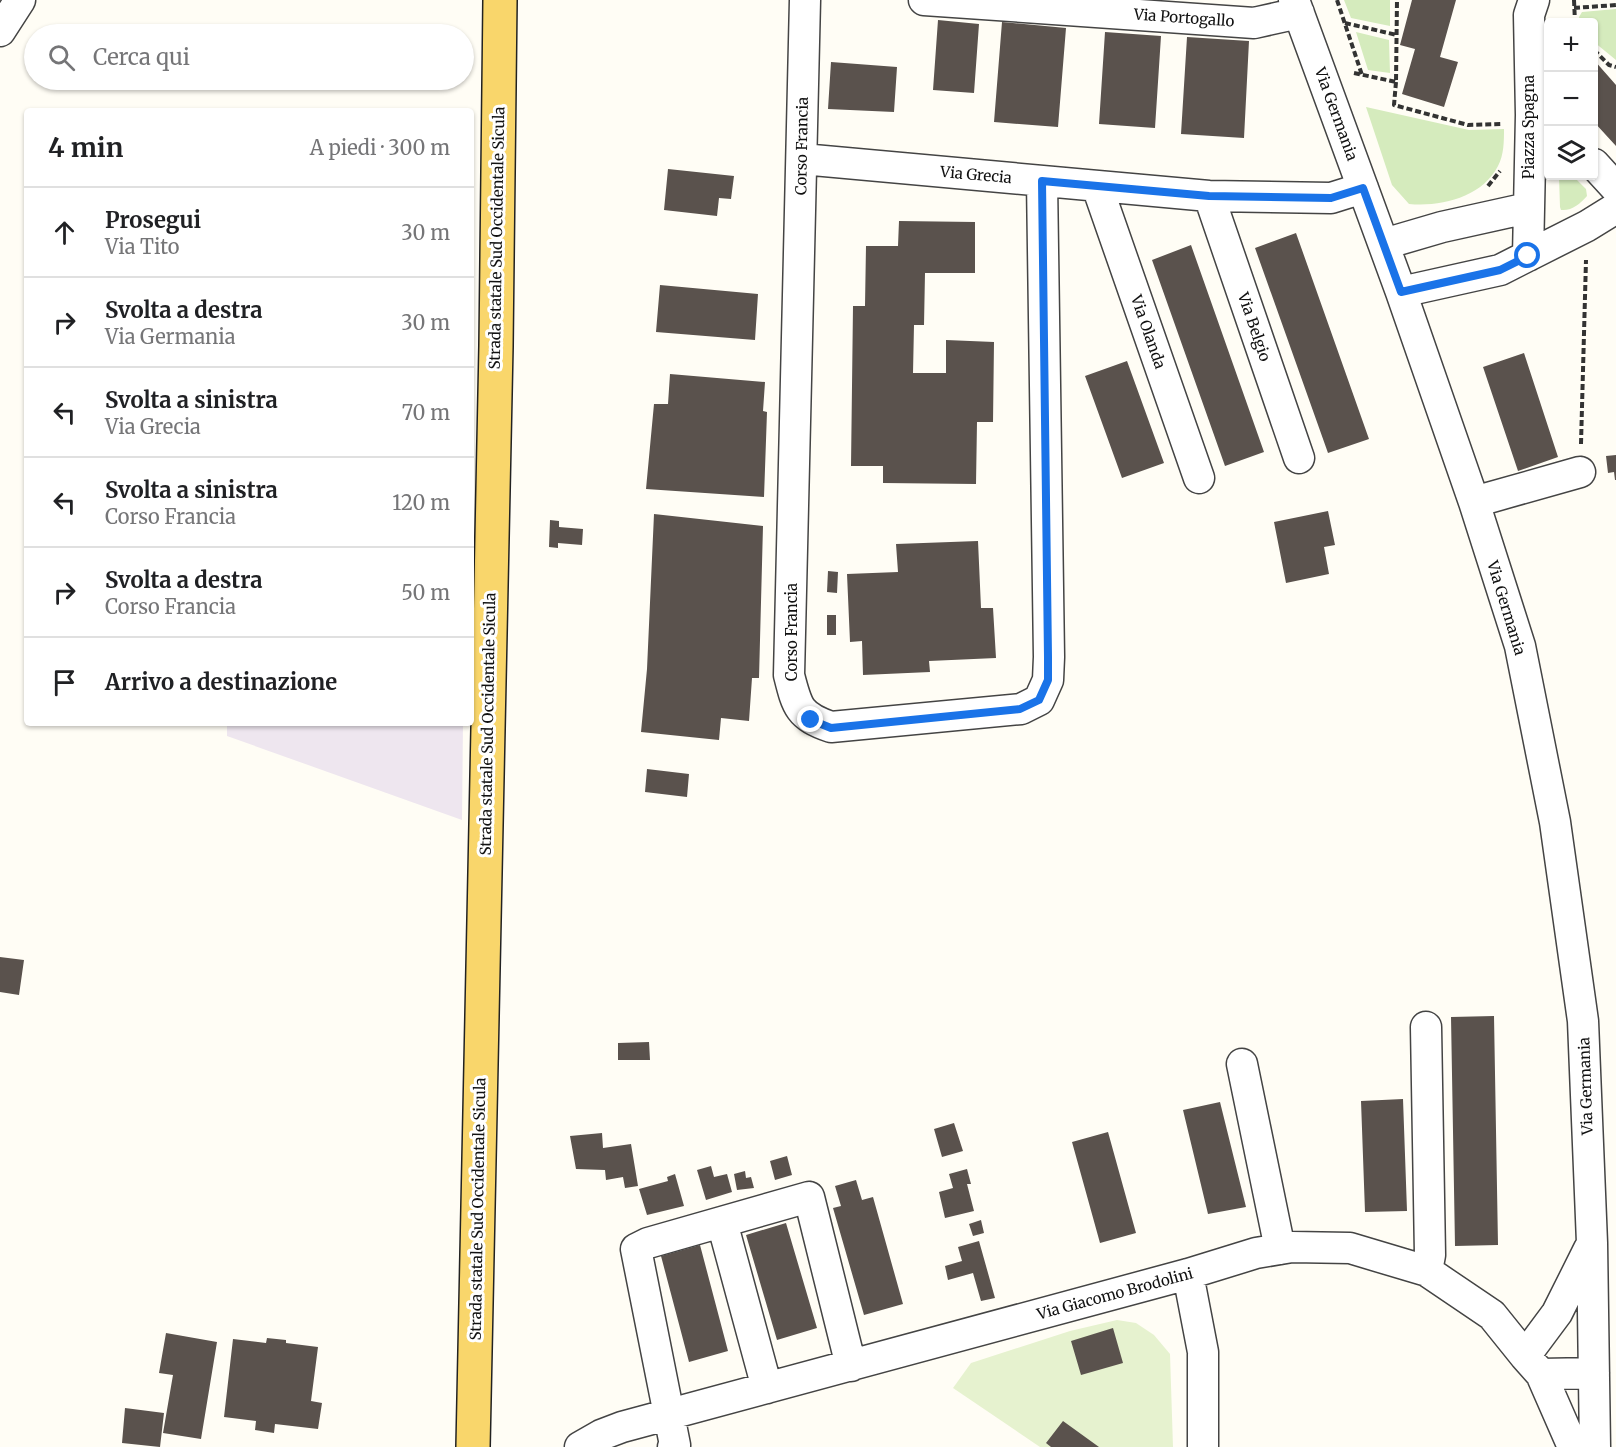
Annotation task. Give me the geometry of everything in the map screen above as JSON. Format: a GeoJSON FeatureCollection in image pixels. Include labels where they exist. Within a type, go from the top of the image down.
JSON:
{"type":"FeatureCollection","features":[{"type":"Feature","properties":{"kind":"main road","name":"Strada statale Sud Occidentale Sicula"},"geometry":{"type":"LineString","coordinates":[[473,1447],[496,358],[500,0]]}},
{"type":"Feature","properties":{"kind":"street"},"geometry":{"type":"LineString","coordinates":[[0,31],[20,0]]}},
{"type":"Feature","properties":{"kind":"street","name":"Corso Francia"},"geometry":{"type":"LineString","coordinates":[[806,0],[789,675],[796,703],[811,720],[831,728],[1020,709],[1039,700],[1048,680],[1042,181]]}},
{"type":"Feature","properties":{"kind":"street","name":"Via Portogallo"},"geometry":{"type":"LineString","coordinates":[[924,0],[1254,23],[1297,7]]}},
{"type":"Feature","properties":{"kind":"street","name":"Piazza Spagna"},"geometry":{"type":"LineString","coordinates":[[1528,256],[1530,121],[1528,15],[1534,0]]}},
{"type":"Feature","properties":{"kind":"street","name":"Via Germania"},"geometry":{"type":"LineString","coordinates":[[1297,7],[1384,243],[1474,502],[1520,646],[1555,822],[1583,1021],[1592,1244],[1595,1447]]}},
{"type":"Feature","properties":{"kind":"street","name":"Via Grecia"},"geometry":{"type":"LineString","coordinates":[[802,159],[1209,196],[1331,198],[1363,188]]}},
{"type":"Feature","properties":{"kind":"street"},"geometry":{"type":"LineString","coordinates":[[1598,169],[1616,188]]}},
{"type":"Feature","properties":{"kind":"street","name":"Via Olanda"},"geometry":{"type":"LineString","coordinates":[[1097,186],[1199,478]]}},
{"type":"Feature","properties":{"kind":"street","name":"Via Belgio"},"geometry":{"type":"LineString","coordinates":[[1209,196],[1299,458]]}},
{"type":"Feature","properties":{"kind":"street"},"geometry":{"type":"LineString","coordinates":[[1384,243],[1528,208]]}},
{"type":"Feature","properties":{"kind":"street"},"geometry":{"type":"LineString","coordinates":[[1401,292],[1500,270],[1587,226],[1616,208]]}},
{"type":"Feature","properties":{"kind":"street"},"geometry":{"type":"LineString","coordinates":[[1474,502],[1580,472]]}},
{"type":"Feature","properties":{"kind":"street"},"geometry":{"type":"LineString","coordinates":[[1426,1027],[1430,1255],[1428,1271]]}},
{"type":"Feature","properties":{"kind":"street"},"geometry":{"type":"LineString","coordinates":[[1242,1064],[1280,1249]]}},
{"type":"Feature","properties":{"kind":"street"},"geometry":{"type":"LineString","coordinates":[[673,1447],[675,1445],[636,1249],[648,1243],[809,1197],[852,1366]]}},
{"type":"Feature","properties":{"kind":"street"},"geometry":{"type":"LineString","coordinates":[[722,1222],[766,1388]]}},
{"type":"Feature","properties":{"kind":"street"},"geometry":{"type":"LineString","coordinates":[[1592,1244],[1533,1365],[1594,1373]]}},
{"type":"Feature","properties":{"kind":"street","name":"Via Giacomo Brodolini"},"geometry":{"type":"LineString","coordinates":[[580,1447],[622,1427],[668,1414],[852,1366],[1188,1274],[1256,1253],[1292,1246],[1350,1248],[1428,1271],[1492,1315],[1533,1365],[1573,1447]]}},
{"type":"Feature","properties":{"kind":"street"},"geometry":{"type":"LineString","coordinates":[[1188,1274],[1203,1352],[1203,1447]]}},
{"type":"Feature","properties":{"kind":"path"},"geometry":{"type":"LineString","coordinates":[[1337,0],[1363,75]]}},
{"type":"Feature","properties":{"kind":"path"},"geometry":{"type":"LineString","coordinates":[[1397,0],[1394,105],[1468,125],[1530,121]]}},
{"type":"Feature","properties":{"kind":"path"},"geometry":{"type":"LineString","coordinates":[[1574,0],[1575,18]]}},
{"type":"Feature","properties":{"kind":"path"},"geometry":{"type":"LineString","coordinates":[[1574,8],[1616,5]]}},
{"type":"Feature","properties":{"kind":"path"},"geometry":{"type":"LineString","coordinates":[[1345,23],[1397,35]]}},
{"type":"Feature","properties":{"kind":"path"},"geometry":{"type":"LineString","coordinates":[[1598,55],[1609,65],[1616,67]]}},
{"type":"Feature","properties":{"kind":"path"},"geometry":{"type":"LineString","coordinates":[[1352,82],[1348,71],[1396,82]]}},
{"type":"Feature","properties":{"kind":"path"},"geometry":{"type":"LineString","coordinates":[[1480,193],[1489,186],[1503,167]]}},
{"type":"Feature","properties":{"kind":"path"},"geometry":{"type":"LineString","coordinates":[[1580,472],[1587,226]]}},
{"type":"Feature","properties":{"kind":"shaded area"},"geometry":{"type":"Polygon","coordinates":[[[227,726],[463,726],[462,820],[227,736],[227,726]]]}},
{"type":"Feature","properties":{"kind":"green space"},"geometry":{"type":"Polygon","coordinates":[[[1344,0],[1390,0],[1390,26],[1351,18],[1344,0]]]}},
{"type":"Feature","properties":{"kind":"green space"},"geometry":{"type":"Polygon","coordinates":[[[1616,9],[1616,60],[1598,45],[1598,18],[1579,18],[1582,12],[1616,9]]]}},
{"type":"Feature","properties":{"kind":"green space"},"geometry":{"type":"Polygon","coordinates":[[[1356,32],[1389,40],[1390,73],[1368,70],[1356,32]]]}},
{"type":"Feature","properties":{"kind":"green space"},"geometry":{"type":"Polygon","coordinates":[[[1366,107],[1469,130],[1504,129],[1500,162],[1491,177],[1460,198],[1435,204],[1409,204],[1392,185],[1366,107]]]}},
{"type":"Feature","properties":{"kind":"green space"},"geometry":{"type":"Polygon","coordinates":[[[1559,180],[1577,180],[1586,189],[1587,196],[1572,208],[1561,210],[1559,180]]]}},
{"type":"Feature","properties":{"kind":"green space"},"geometry":{"type":"Polygon","coordinates":[[[1117,1320],[1136,1323],[1154,1335],[1170,1354],[1173,1447],[1040,1447],[953,1388],[971,1363],[1070,1331],[1117,1320]]]}},
{"type":"Feature","properties":{"kind":"building"},"geometry":{"type":"Polygon","coordinates":[[[1412,0],[1456,0],[1440,57],[1458,62],[1444,107],[1402,94],[1415,49],[1400,45],[1412,0]]]}},
{"type":"Feature","properties":{"kind":"building"},"geometry":{"type":"Polygon","coordinates":[[[938,20],[979,24],[974,93],[933,90],[938,20]]]}},
{"type":"Feature","properties":{"kind":"building"},"geometry":{"type":"Polygon","coordinates":[[[1002,22],[1066,28],[1058,127],[994,122],[1002,22]]]}},
{"type":"Feature","properties":{"kind":"building"},"geometry":{"type":"Polygon","coordinates":[[[1105,32],[1161,36],[1155,128],[1099,124],[1105,32]]]}},
{"type":"Feature","properties":{"kind":"building"},"geometry":{"type":"Polygon","coordinates":[[[1187,37],[1249,41],[1244,138],[1181,134],[1187,37]]]}},
{"type":"Feature","properties":{"kind":"building"},"geometry":{"type":"Polygon","coordinates":[[[831,62],[897,67],[894,112],[828,109],[831,62]]]}},
{"type":"Feature","properties":{"kind":"building"},"geometry":{"type":"Polygon","coordinates":[[[1598,65],[1616,85],[1616,146],[1598,126],[1598,65]]]}},
{"type":"Feature","properties":{"kind":"building"},"geometry":{"type":"Polygon","coordinates":[[[668,169],[734,176],[731,199],[719,198],[717,216],[664,210],[668,169]]]}},
{"type":"Feature","properties":{"kind":"building"},"geometry":{"type":"Polygon","coordinates":[[[899,221],[975,222],[975,273],[925,273],[924,325],[914,325],[913,373],[946,373],[946,340],[994,342],[993,422],[977,422],[976,484],[883,483],[883,466],[851,466],[853,306],[865,306],[866,246],[898,246],[899,221]]]}},
{"type":"Feature","properties":{"kind":"building"},"geometry":{"type":"Polygon","coordinates":[[[1296,233],[1369,439],[1328,453],[1255,248],[1296,233]]]}},
{"type":"Feature","properties":{"kind":"building"},"geometry":{"type":"Polygon","coordinates":[[[1191,245],[1264,452],[1225,466],[1152,260],[1191,245]]]}},
{"type":"Feature","properties":{"kind":"building"},"geometry":{"type":"Polygon","coordinates":[[[660,285],[758,294],[755,340],[656,332],[660,285]]]}},
{"type":"Feature","properties":{"kind":"building"},"geometry":{"type":"Polygon","coordinates":[[[1524,353],[1558,457],[1518,471],[1483,367],[1524,353]]]}},
{"type":"Feature","properties":{"kind":"building"},"geometry":{"type":"Polygon","coordinates":[[[1127,361],[1164,463],[1122,478],[1085,376],[1127,361]]]}},
{"type":"Feature","properties":{"kind":"building"},"geometry":{"type":"Polygon","coordinates":[[[670,374],[765,382],[763,411],[767,412],[764,497],[646,489],[654,404],[668,404],[670,374]]]}},
{"type":"Feature","properties":{"kind":"building"},"geometry":{"type":"Polygon","coordinates":[[[1616,455],[1615,480],[1614,472],[1608,473],[1606,456],[1616,455]]]}},
{"type":"Feature","properties":{"kind":"building"},"geometry":{"type":"Polygon","coordinates":[[[1328,511],[1335,545],[1324,547],[1329,574],[1286,583],[1274,522],[1328,511]]]}},
{"type":"Feature","properties":{"kind":"building"},"geometry":{"type":"Polygon","coordinates":[[[654,514],[763,526],[759,678],[752,678],[749,721],[721,718],[719,740],[641,732],[647,669],[654,514]]]}},
{"type":"Feature","properties":{"kind":"building"},"geometry":{"type":"Polygon","coordinates":[[[550,520],[559,521],[559,527],[583,529],[582,545],[558,543],[558,548],[549,547],[550,520]]]}},
{"type":"Feature","properties":{"kind":"building"},"geometry":{"type":"Polygon","coordinates":[[[978,541],[981,608],[993,608],[996,658],[929,661],[930,672],[863,675],[862,641],[850,642],[847,574],[898,572],[896,544],[978,541]]]}},
{"type":"Feature","properties":{"kind":"building"},"geometry":{"type":"Polygon","coordinates":[[[828,571],[838,572],[837,593],[827,592],[828,571]]]}},
{"type":"Feature","properties":{"kind":"building"},"geometry":{"type":"Polygon","coordinates":[[[827,615],[836,615],[836,635],[827,635],[827,615]]]}},
{"type":"Feature","properties":{"kind":"building"},"geometry":{"type":"Polygon","coordinates":[[[647,769],[689,774],[687,797],[645,792],[647,769]]]}},
{"type":"Feature","properties":{"kind":"building"},"geometry":{"type":"Polygon","coordinates":[[[0,957],[24,960],[19,995],[0,992],[0,957]]]}},
{"type":"Feature","properties":{"kind":"building"},"geometry":{"type":"Polygon","coordinates":[[[1494,1016],[1498,1245],[1455,1246],[1451,1017],[1494,1016]]]}},
{"type":"Feature","properties":{"kind":"building"},"geometry":{"type":"Polygon","coordinates":[[[649,1042],[650,1060],[618,1060],[618,1043],[649,1042]]]}},
{"type":"Feature","properties":{"kind":"building"},"geometry":{"type":"Polygon","coordinates":[[[1403,1099],[1407,1211],[1365,1212],[1361,1101],[1403,1099]]]}},
{"type":"Feature","properties":{"kind":"building"},"geometry":{"type":"Polygon","coordinates":[[[1220,1102],[1246,1207],[1208,1214],[1183,1110],[1220,1102]]]}},
{"type":"Feature","properties":{"kind":"building"},"geometry":{"type":"Polygon","coordinates":[[[954,1123],[963,1151],[942,1157],[934,1129],[954,1123]]]}},
{"type":"Feature","properties":{"kind":"building"},"geometry":{"type":"Polygon","coordinates":[[[1108,1132],[1136,1233],[1100,1243],[1072,1142],[1108,1132]]]}},
{"type":"Feature","properties":{"kind":"building"},"geometry":{"type":"Polygon","coordinates":[[[602,1133],[603,1148],[631,1144],[638,1186],[625,1188],[623,1177],[606,1180],[605,1170],[576,1169],[570,1136],[602,1133]]]}},
{"type":"Feature","properties":{"kind":"building"},"geometry":{"type":"Polygon","coordinates":[[[787,1156],[792,1175],[775,1180],[770,1161],[787,1156]]]}},
{"type":"Feature","properties":{"kind":"building"},"geometry":{"type":"Polygon","coordinates":[[[711,1166],[714,1177],[727,1174],[732,1192],[706,1200],[697,1170],[711,1166]]]}},
{"type":"Feature","properties":{"kind":"building"},"geometry":{"type":"Polygon","coordinates":[[[967,1169],[971,1184],[967,1184],[974,1211],[945,1218],[939,1192],[953,1188],[949,1174],[967,1169]]]}},
{"type":"Feature","properties":{"kind":"building"},"geometry":{"type":"Polygon","coordinates":[[[745,1171],[746,1178],[751,1177],[754,1188],[737,1190],[734,1174],[745,1171]]]}},
{"type":"Feature","properties":{"kind":"building"},"geometry":{"type":"Polygon","coordinates":[[[675,1174],[684,1206],[647,1215],[639,1189],[668,1181],[667,1177],[675,1174]]]}},
{"type":"Feature","properties":{"kind":"building"},"geometry":{"type":"Polygon","coordinates":[[[856,1180],[862,1200],[873,1197],[903,1304],[864,1315],[833,1208],[841,1206],[835,1186],[856,1180]]]}},
{"type":"Feature","properties":{"kind":"building"},"geometry":{"type":"Polygon","coordinates":[[[981,1220],[984,1233],[973,1236],[969,1224],[981,1220]]]}},
{"type":"Feature","properties":{"kind":"building"},"geometry":{"type":"Polygon","coordinates":[[[786,1223],[817,1328],[777,1340],[746,1235],[786,1223]]]}},
{"type":"Feature","properties":{"kind":"building"},"geometry":{"type":"Polygon","coordinates":[[[979,1241],[995,1298],[981,1301],[973,1273],[948,1280],[945,1266],[962,1261],[958,1247],[979,1241]]]}},
{"type":"Feature","properties":{"kind":"building"},"geometry":{"type":"Polygon","coordinates":[[[700,1245],[728,1351],[689,1362],[661,1256],[700,1245]]]}},
{"type":"Feature","properties":{"kind":"building"},"geometry":{"type":"Polygon","coordinates":[[[1113,1328],[1123,1363],[1081,1375],[1071,1341],[1113,1328]]]}},
{"type":"Feature","properties":{"kind":"building"},"geometry":{"type":"Polygon","coordinates":[[[166,1333],[217,1342],[201,1439],[163,1433],[173,1375],[159,1373],[166,1333]]]}},
{"type":"Feature","properties":{"kind":"building"},"geometry":{"type":"Polygon","coordinates":[[[267,1338],[318,1347],[311,1401],[322,1403],[318,1429],[275,1424],[274,1433],[255,1430],[256,1421],[224,1417],[233,1339],[266,1343],[267,1338]]]}},
{"type":"Feature","properties":{"kind":"building"},"geometry":{"type":"Polygon","coordinates":[[[125,1408],[164,1413],[160,1447],[122,1443],[125,1408]]]}},
{"type":"Feature","properties":{"kind":"building"},"geometry":{"type":"Polygon","coordinates":[[[1063,1421],[1099,1447],[1051,1447],[1046,1443],[1063,1421]]]}},
{"type":"Feature","properties":{"kind":"route"},"geometry":{"type":"LineString","coordinates":[[811,720],[831,728],[1020,709],[1039,700],[1048,680],[1042,181],[1209,196],[1331,198],[1363,188],[1401,292],[1500,270],[1528,256]]}}]}
